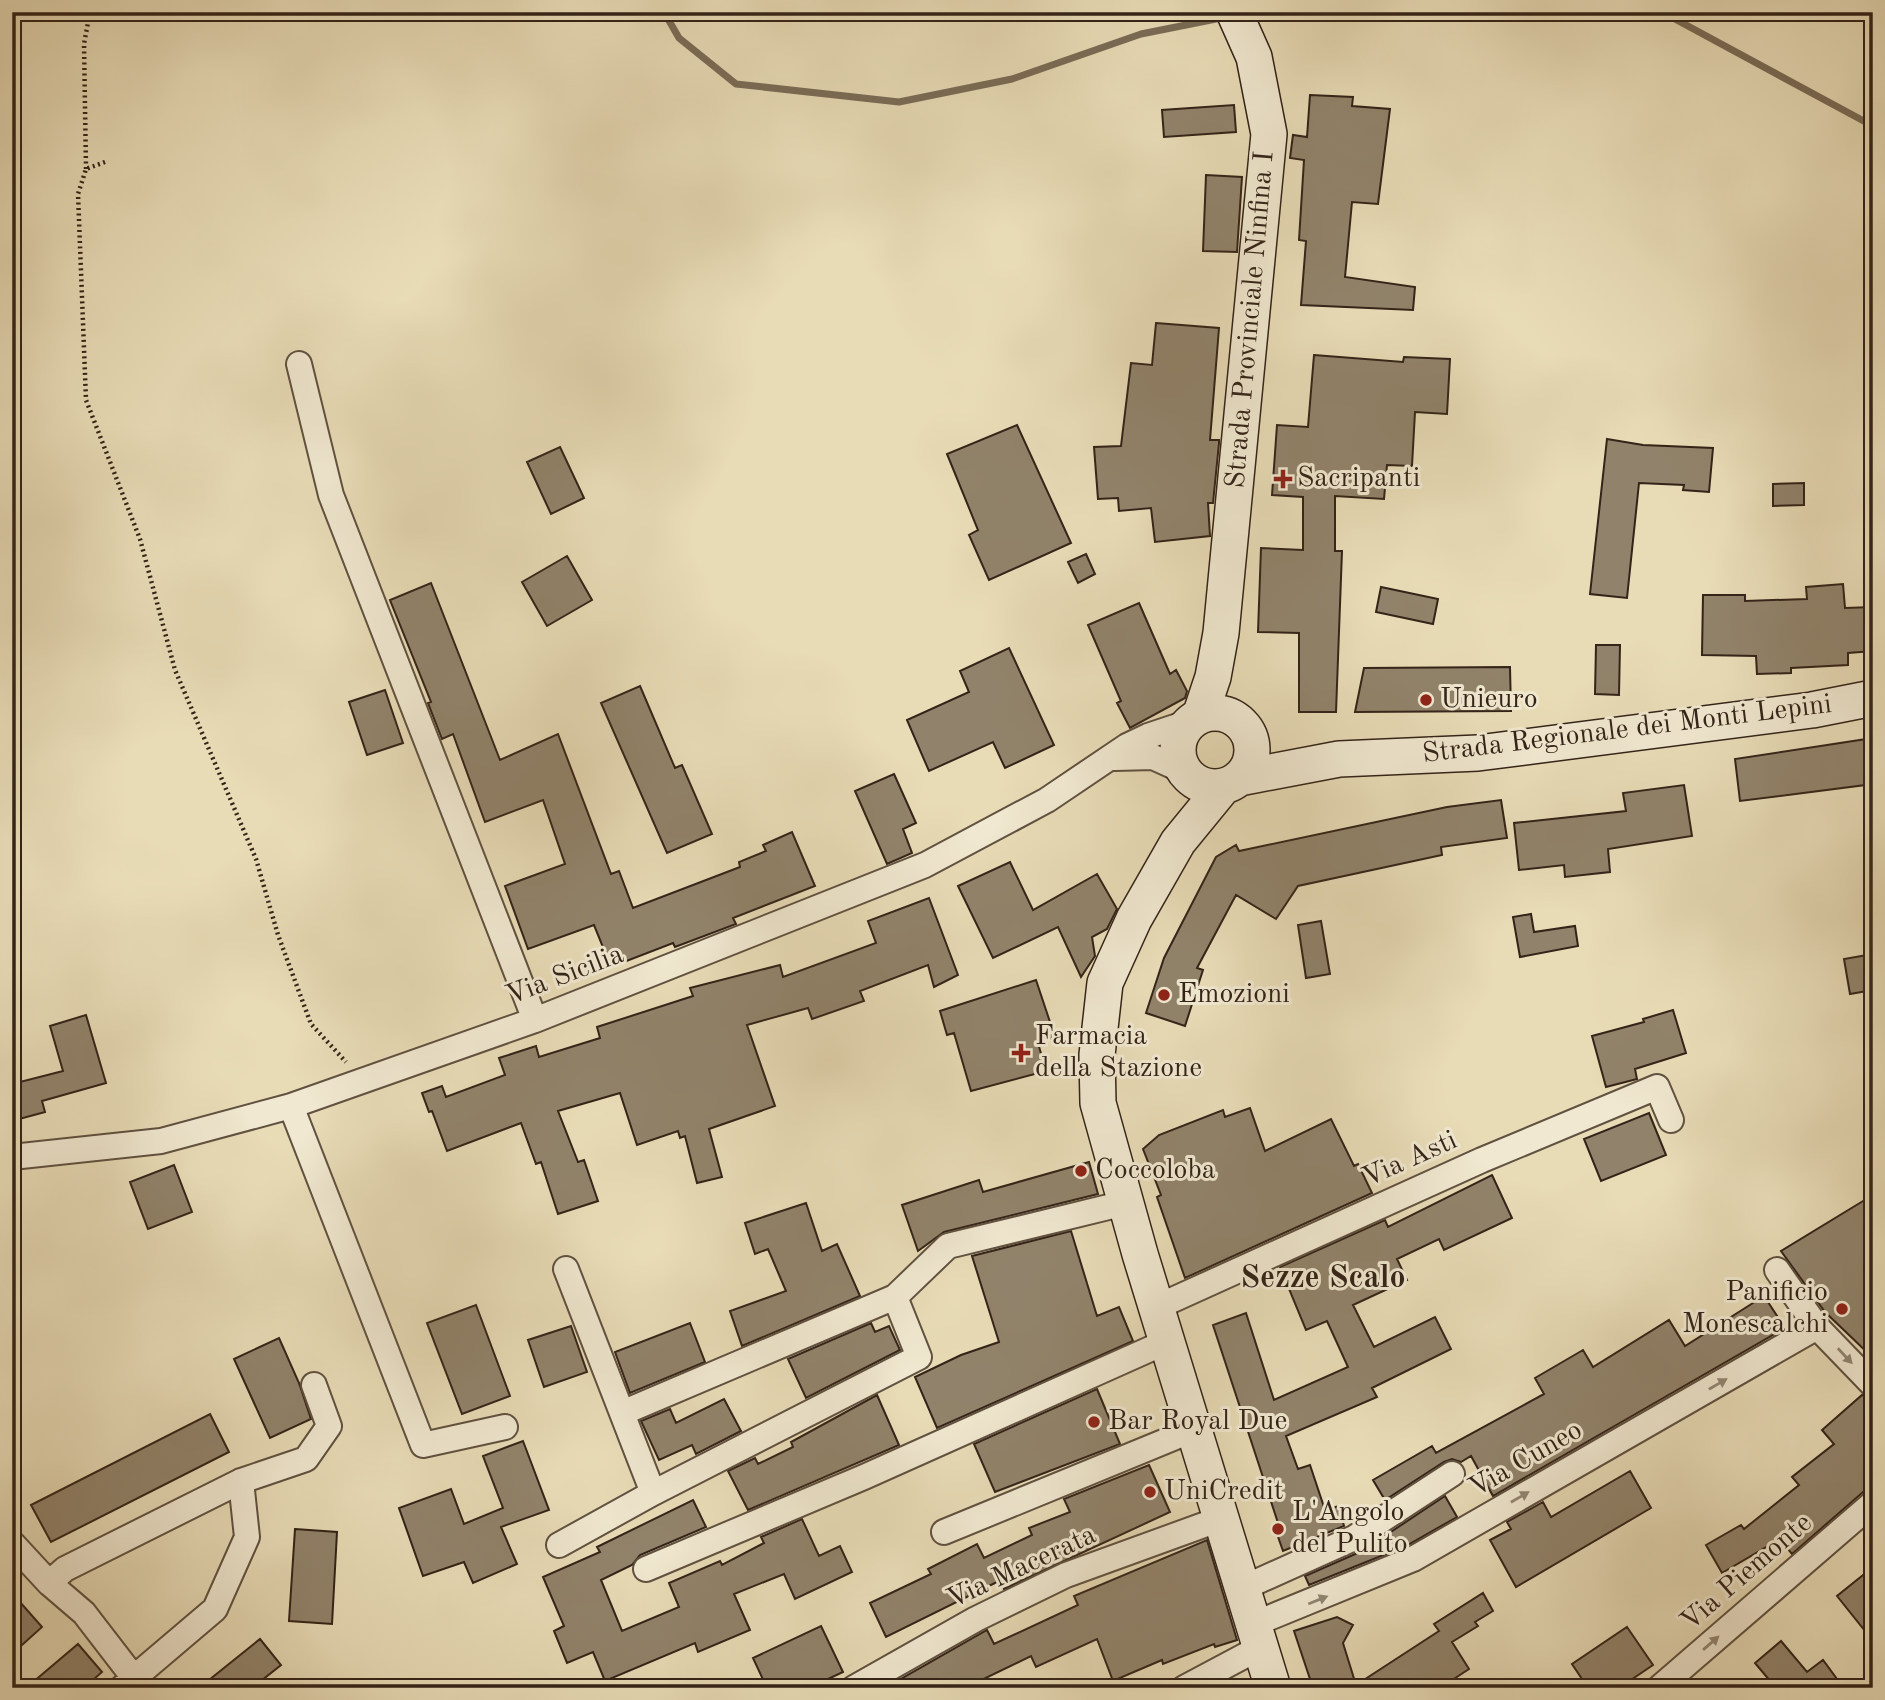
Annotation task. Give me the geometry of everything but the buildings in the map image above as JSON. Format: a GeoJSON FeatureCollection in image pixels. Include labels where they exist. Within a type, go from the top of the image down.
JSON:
{"type":"FeatureCollection","features":[{"type":"Feature","properties":{"kind":"street","name":"Strada Provinciale Ninfina I"},"geometry":{"type":"LineString","coordinates":[[1195,719],[1210,687],[1221,633],[1269,134],[1254,57],[1234,12]]}},
{"type":"Feature","properties":{"kind":"street"},"geometry":{"type":"LineString","coordinates":[[299,363],[331,495],[535,1020]]}},
{"type":"Feature","properties":{"kind":"street","name":"Strada Provinciale Ninfina I"},"geometry":{"type":"LineString","coordinates":[[1221,633],[1244,727]]}},
{"type":"Feature","properties":{"kind":"street","name":"Strada Regionale dei Monti Lepini"},"geometry":{"type":"LineString","coordinates":[[1231,782],[1339,759],[1478,753],[1812,710],[1873,698]]}},
{"type":"Feature","properties":{"kind":"street"},"geometry":{"type":"LineString","coordinates":[[1178,842],[1186,773],[1178,751],[1183,730],[1195,719],[1219,713],[1244,727],[1252,750],[1251,761],[1178,842],[1134,919],[1105,983],[1097,1055],[1098,1102],[1125,1203],[1273,1688]]}},
{"type":"Feature","properties":{"kind":"street","name":"Via Sicilia"},"geometry":{"type":"LineString","coordinates":[[12,1157],[161,1141],[291,1106],[535,1020],[925,866],[1047,800],[1107,759],[1148,736],[1195,719]]}},
{"type":"Feature","properties":{"kind":"street","name":"Strada Regionale dei Monti Lepini"},"geometry":{"type":"LineString","coordinates":[[1244,727],[1292,747],[1339,759]]}},
{"type":"Feature","properties":{"kind":"street","name":"Via Sicilia"},"geometry":{"type":"LineString","coordinates":[[1107,759],[1142,755],[1164,761],[1186,773]]}},
{"type":"Feature","properties":{"kind":"street"},"geometry":{"type":"LineString","coordinates":[[1186,773],[1204,786],[1231,782]]}},
{"type":"Feature","properties":{"kind":"street","name":"Via Asti"},"geometry":{"type":"LineString","coordinates":[[1157,1307],[1482,1160],[1657,1087],[1671,1120]]}},
{"type":"Feature","properties":{"kind":"street"},"geometry":{"type":"LineString","coordinates":[[291,1106],[423,1445],[505,1427]]}},
{"type":"Feature","properties":{"kind":"street"},"geometry":{"type":"LineString","coordinates":[[622,1413],[895,1297],[948,1246],[1125,1203]]}},
{"type":"Feature","properties":{"kind":"street"},"geometry":{"type":"LineString","coordinates":[[566,1269],[653,1493]]}},
{"type":"Feature","properties":{"kind":"street"},"geometry":{"type":"LineString","coordinates":[[1777,1270],[1817,1327],[1873,1385]]}},
{"type":"Feature","properties":{"kind":"street"},"geometry":{"type":"LineString","coordinates":[[559,1545],[653,1493],[919,1357],[895,1297]]}},
{"type":"Feature","properties":{"kind":"street","name":"Via Cuneo"},"geometry":{"type":"LineString","coordinates":[[1184,1688],[1257,1636],[1413,1559],[1817,1327]]}},
{"type":"Feature","properties":{"kind":"street"},"geometry":{"type":"LineString","coordinates":[[646,1569],[863,1477],[1168,1341]]}},
{"type":"Feature","properties":{"kind":"street"},"geometry":{"type":"LineString","coordinates":[[49,1583],[65,1569],[241,1481],[306,1459],[329,1426],[314,1385]]}},
{"type":"Feature","properties":{"kind":"street"},"geometry":{"type":"LineString","coordinates":[[944,1532],[1195,1429]]}},
{"type":"Feature","properties":{"kind":"street"},"geometry":{"type":"LineString","coordinates":[[1243,1588],[1354,1538],[1452,1474]]}},
{"type":"Feature","properties":{"kind":"street"},"geometry":{"type":"LineString","coordinates":[[12,1543],[49,1583],[85,1613],[128,1683],[215,1609],[247,1537],[241,1481]]}},
{"type":"Feature","properties":{"kind":"street","name":"Via Piemonte"},"geometry":{"type":"LineString","coordinates":[[1659,1688],[1873,1503]]}},
{"type":"Feature","properties":{"kind":"street","name":"Via Macerata"},"geometry":{"type":"LineString","coordinates":[[854,1688],[976,1619],[1066,1575],[1223,1518]]}},
{"type":"Feature","properties":{"kind":"path"},"geometry":{"type":"LineString","coordinates":[[90,12],[84,44],[86,169],[78,194],[86,400],[140,539],[175,670],[256,859],[278,935],[311,1024],[363,1081]]}},
{"type":"Feature","properties":{"kind":"path"},"geometry":{"type":"LineString","coordinates":[[86,169],[105,162]]}},
{"type":"Feature","properties":{"kind":"waterway"},"geometry":{"type":"LineString","coordinates":[[664,12],[679,38],[736,84],[899,102],[1012,79],[1141,34],[1216,19],[1224,14]]}},
{"type":"Feature","properties":{"kind":"waterway"},"geometry":{"type":"LineString","coordinates":[[1662,12],[1873,126]]}},
{"type":"Feature","properties":{"kind":"place","name":"Sacripanti"},"geometry":{"type":"Point","coordinates":[1283,479]}},
{"type":"Feature","properties":{"kind":"place","name":"Unieuro"},"geometry":{"type":"Point","coordinates":[1426,700]}},
{"type":"Feature","properties":{"kind":"place","name":"Emozioni"},"geometry":{"type":"Point","coordinates":[1164,995]}},
{"type":"Feature","properties":{"kind":"place","name":"Farmacia della Stazione"},"geometry":{"type":"Point","coordinates":[1021,1053]}},
{"type":"Feature","properties":{"kind":"place","name":"Coccoloba"},"geometry":{"type":"Point","coordinates":[1081,1171]}},
{"type":"Feature","properties":{"kind":"place","name":"Panificio Monescalchi"},"geometry":{"type":"Point","coordinates":[1842,1309]}},
{"type":"Feature","properties":{"kind":"place","name":"Bar Royal Due"},"geometry":{"type":"Point","coordinates":[1094,1422]}},
{"type":"Feature","properties":{"kind":"place","name":"UniCredit"},"geometry":{"type":"Point","coordinates":[1150,1492]}},
{"type":"Feature","properties":{"kind":"place","name":"L'Angolo del Pulito"},"geometry":{"type":"Point","coordinates":[1278,1529]}},
{"type":"Feature","properties":{"kind":"district","name":"Sezze Scalo"},"geometry":{"type":"Point","coordinates":[1323,1279]}}]}
